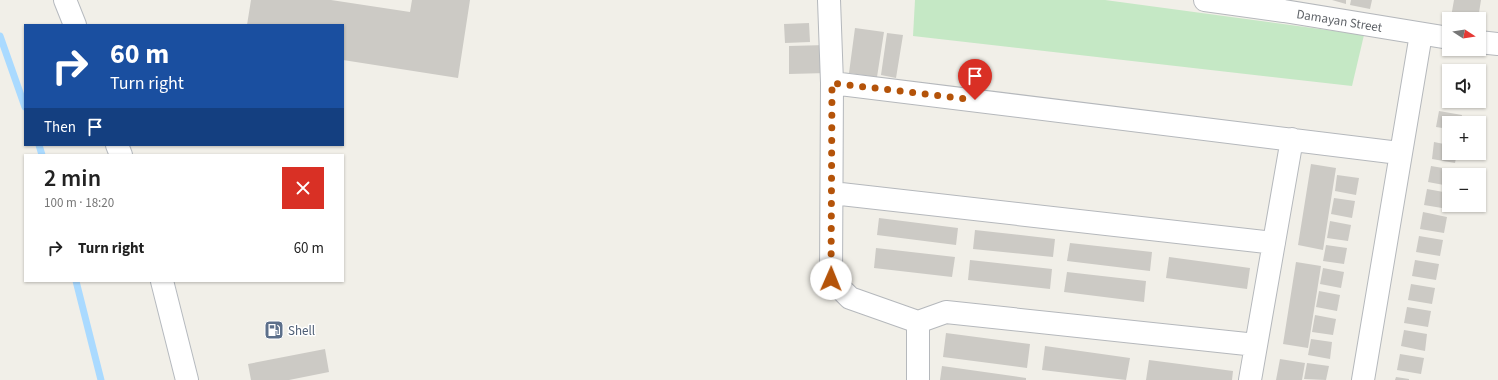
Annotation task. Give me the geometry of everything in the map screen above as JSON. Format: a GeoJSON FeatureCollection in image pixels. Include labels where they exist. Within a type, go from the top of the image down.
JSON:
{"type":"FeatureCollection","features":[{"type":"Feature","properties":{"kind":"street"},"geometry":{"type":"LineString","coordinates":[[65,0],[75,24]]}},
{"type":"Feature","properties":{"kind":"street"},"geometry":{"type":"LineString","coordinates":[[829,0],[832,83],[831,279],[850,298],[918,322],[946,312],[1256,345]]}},
{"type":"Feature","properties":{"kind":"street","name":"Damayan Street"},"geometry":{"type":"LineString","coordinates":[[1205,0],[1286,5],[1420,34],[1442,37]]}},
{"type":"Feature","properties":{"kind":"street"},"geometry":{"type":"LineString","coordinates":[[1363,380],[1399,153],[1420,34]]}},
{"type":"Feature","properties":{"kind":"street"},"geometry":{"type":"LineString","coordinates":[[1486,43],[1498,44]]}},
{"type":"Feature","properties":{"kind":"street"},"geometry":{"type":"LineString","coordinates":[[832,83],[1399,153]]}},
{"type":"Feature","properties":{"kind":"street"},"geometry":{"type":"LineString","coordinates":[[1250,380],[1292,139]]}},
{"type":"Feature","properties":{"kind":"street"},"geometry":{"type":"LineString","coordinates":[[832,193],[1274,243]]}},
{"type":"Feature","properties":{"kind":"street"},"geometry":{"type":"LineString","coordinates":[[162,282],[187,380]]}},
{"type":"Feature","properties":{"kind":"street"},"geometry":{"type":"LineString","coordinates":[[918,322],[918,380]]}},
{"type":"Feature","properties":{"kind":"green space"},"geometry":{"type":"Polygon","coordinates":[[[915,0],[1105,0],[1364,35],[1352,86],[913,36],[915,0]]]}},
{"type":"Feature","properties":{"kind":"building"},"geometry":{"type":"Polygon","coordinates":[[[251,0],[331,0],[410,12],[412,0],[470,0],[458,78],[344,60],[344,24],[247,24],[251,0]]]}},
{"type":"Feature","properties":{"kind":"building"},"geometry":{"type":"Polygon","coordinates":[[[1332,0],[1346,0],[1346,4],[1332,0]]]}},
{"type":"Feature","properties":{"kind":"building"},"geometry":{"type":"Polygon","coordinates":[[[1351,0],[1372,0],[1370,9],[1350,5],[1351,0]]]}},
{"type":"Feature","properties":{"kind":"building"},"geometry":{"type":"Polygon","coordinates":[[[1454,0],[1481,0],[1479,12],[1452,12],[1454,0]]]}},
{"type":"Feature","properties":{"kind":"building"},"geometry":{"type":"Polygon","coordinates":[[[809,23],[810,42],[785,43],[784,24],[809,23]]]}},
{"type":"Feature","properties":{"kind":"building"},"geometry":{"type":"Polygon","coordinates":[[[855,28],[884,32],[877,77],[849,73],[855,28]]]}},
{"type":"Feature","properties":{"kind":"building"},"geometry":{"type":"Polygon","coordinates":[[[887,33],[903,35],[896,78],[881,75],[887,33]]]}},
{"type":"Feature","properties":{"kind":"building"},"geometry":{"type":"Polygon","coordinates":[[[826,45],[827,73],[789,74],[789,46],[826,45]]]}},
{"type":"Feature","properties":{"kind":"building"},"geometry":{"type":"Polygon","coordinates":[[[1439,111],[1462,115],[1442,116],[1442,128],[1436,127],[1439,111]]]}},
{"type":"Feature","properties":{"kind":"building"},"geometry":{"type":"Polygon","coordinates":[[[1434,142],[1442,144],[1442,160],[1456,160],[1455,163],[1432,159],[1434,142]]]}},
{"type":"Feature","properties":{"kind":"building"},"geometry":{"type":"Polygon","coordinates":[[[1311,164],[1336,168],[1323,250],[1298,245],[1311,164]]]}},
{"type":"Feature","properties":{"kind":"building"},"geometry":{"type":"Polygon","coordinates":[[[1431,166],[1443,168],[1442,185],[1428,182],[1431,166]]]}},
{"type":"Feature","properties":{"kind":"building"},"geometry":{"type":"Polygon","coordinates":[[[1337,175],[1359,178],[1356,195],[1335,191],[1337,175]]]}},
{"type":"Feature","properties":{"kind":"building"},"geometry":{"type":"Polygon","coordinates":[[[1427,189],[1442,192],[1442,208],[1424,205],[1427,189]]]}},
{"type":"Feature","properties":{"kind":"building"},"geometry":{"type":"Polygon","coordinates":[[[1334,198],[1355,201],[1352,218],[1331,214],[1334,198]]]}},
{"type":"Feature","properties":{"kind":"building"},"geometry":{"type":"Polygon","coordinates":[[[1423,212],[1447,217],[1444,233],[1420,229],[1423,212]]]}},
{"type":"Feature","properties":{"kind":"building"},"geometry":{"type":"Polygon","coordinates":[[[879,218],[958,228],[956,245],[877,235],[879,218]]]}},
{"type":"Feature","properties":{"kind":"building"},"geometry":{"type":"Polygon","coordinates":[[[1330,221],[1351,225],[1348,241],[1327,238],[1330,221]]]}},
{"type":"Feature","properties":{"kind":"building"},"geometry":{"type":"Polygon","coordinates":[[[975,230],[1055,239],[1053,257],[973,249],[975,230]]]}},
{"type":"Feature","properties":{"kind":"building"},"geometry":{"type":"Polygon","coordinates":[[[1419,236],[1443,240],[1440,256],[1416,252],[1419,236]]]}},
{"type":"Feature","properties":{"kind":"building"},"geometry":{"type":"Polygon","coordinates":[[[1070,243],[1152,252],[1150,271],[1067,261],[1070,243]]]}},
{"type":"Feature","properties":{"kind":"building"},"geometry":{"type":"Polygon","coordinates":[[[1326,245],[1347,248],[1344,264],[1323,261],[1326,245]]]}},
{"type":"Feature","properties":{"kind":"building"},"geometry":{"type":"Polygon","coordinates":[[[876,248],[955,257],[952,277],[874,268],[876,248]]]}},
{"type":"Feature","properties":{"kind":"building"},"geometry":{"type":"Polygon","coordinates":[[[1169,257],[1250,268],[1247,289],[1166,278],[1169,257]]]}},
{"type":"Feature","properties":{"kind":"building"},"geometry":{"type":"Polygon","coordinates":[[[970,260],[1052,269],[1050,289],[968,280],[970,260]]]}},
{"type":"Feature","properties":{"kind":"building"},"geometry":{"type":"Polygon","coordinates":[[[1415,260],[1439,264],[1436,280],[1412,276],[1415,260]]]}},
{"type":"Feature","properties":{"kind":"building"},"geometry":{"type":"Polygon","coordinates":[[[1296,262],[1321,266],[1308,348],[1283,344],[1296,262]]]}},
{"type":"Feature","properties":{"kind":"building"},"geometry":{"type":"Polygon","coordinates":[[[1323,268],[1344,272],[1341,288],[1320,284],[1323,268]]]}},
{"type":"Feature","properties":{"kind":"building"},"geometry":{"type":"Polygon","coordinates":[[[1067,272],[1146,281],[1144,302],[1064,292],[1067,272]]]}},
{"type":"Feature","properties":{"kind":"building"},"geometry":{"type":"Polygon","coordinates":[[[1411,284],[1435,288],[1432,304],[1408,300],[1411,284]]]}},
{"type":"Feature","properties":{"kind":"building"},"geometry":{"type":"Polygon","coordinates":[[[1319,291],[1340,295],[1337,311],[1316,307],[1319,291]]]}},
{"type":"Feature","properties":{"kind":"building"},"geometry":{"type":"Polygon","coordinates":[[[1407,307],[1431,311],[1428,327],[1404,323],[1407,307]]]}},
{"type":"Feature","properties":{"kind":"building"},"geometry":{"type":"Polygon","coordinates":[[[1315,315],[1336,319],[1333,335],[1312,332],[1315,315]]]}},
{"type":"Feature","properties":{"kind":"building"},"geometry":{"type":"Polygon","coordinates":[[[1404,330],[1427,334],[1425,351],[1401,346],[1404,330]]]}},
{"type":"Feature","properties":{"kind":"building"},"geometry":{"type":"Polygon","coordinates":[[[946,333],[1030,344],[1027,368],[943,357],[946,333]]]}},
{"type":"Feature","properties":{"kind":"building"},"geometry":{"type":"Polygon","coordinates":[[[1311,339],[1332,342],[1330,359],[1308,355],[1311,339]]]}},
{"type":"Feature","properties":{"kind":"building"},"geometry":{"type":"Polygon","coordinates":[[[1045,346],[1130,358],[1126,380],[1042,370],[1045,346]]]}},
{"type":"Feature","properties":{"kind":"building"},"geometry":{"type":"Polygon","coordinates":[[[325,349],[329,372],[289,380],[251,380],[248,364],[325,349]]]}},
{"type":"Feature","properties":{"kind":"building"},"geometry":{"type":"Polygon","coordinates":[[[1400,354],[1424,358],[1421,374],[1397,370],[1400,354]]]}},
{"type":"Feature","properties":{"kind":"building"},"geometry":{"type":"Polygon","coordinates":[[[1280,359],[1305,363],[1302,380],[1276,380],[1280,359]]]}},
{"type":"Feature","properties":{"kind":"building"},"geometry":{"type":"Polygon","coordinates":[[[1149,360],[1233,371],[1232,380],[1146,380],[1149,360]]]}},
{"type":"Feature","properties":{"kind":"building"},"geometry":{"type":"Polygon","coordinates":[[[1307,363],[1329,366],[1326,380],[1304,379],[1307,363]]]}},
{"type":"Feature","properties":{"kind":"building"},"geometry":{"type":"Polygon","coordinates":[[[942,366],[1026,378],[1026,380],[940,380],[942,366]]]}},
{"type":"Feature","properties":{"kind":"building"},"geometry":{"type":"Polygon","coordinates":[[[1396,377],[1409,379],[1409,380],[1395,380],[1396,377]]]}},
{"type":"Feature","properties":{"kind":"waterway"},"geometry":{"type":"LineString","coordinates":[[0,36],[24,104]]}},
{"type":"Feature","properties":{"kind":"waterway"},"geometry":{"type":"LineString","coordinates":[[39,146],[42,154]]}},
{"type":"Feature","properties":{"kind":"waterway"},"geometry":{"type":"LineString","coordinates":[[76,282],[101,380]]}},
{"type":"Feature","properties":{"kind":"place","name":"Shell"},"geometry":{"type":"Point","coordinates":[274,330]}},
{"type":"Feature","properties":{"kind":"route"},"geometry":{"type":"LineString","coordinates":[[831,279],[832,83],[975,100]]}}]}
